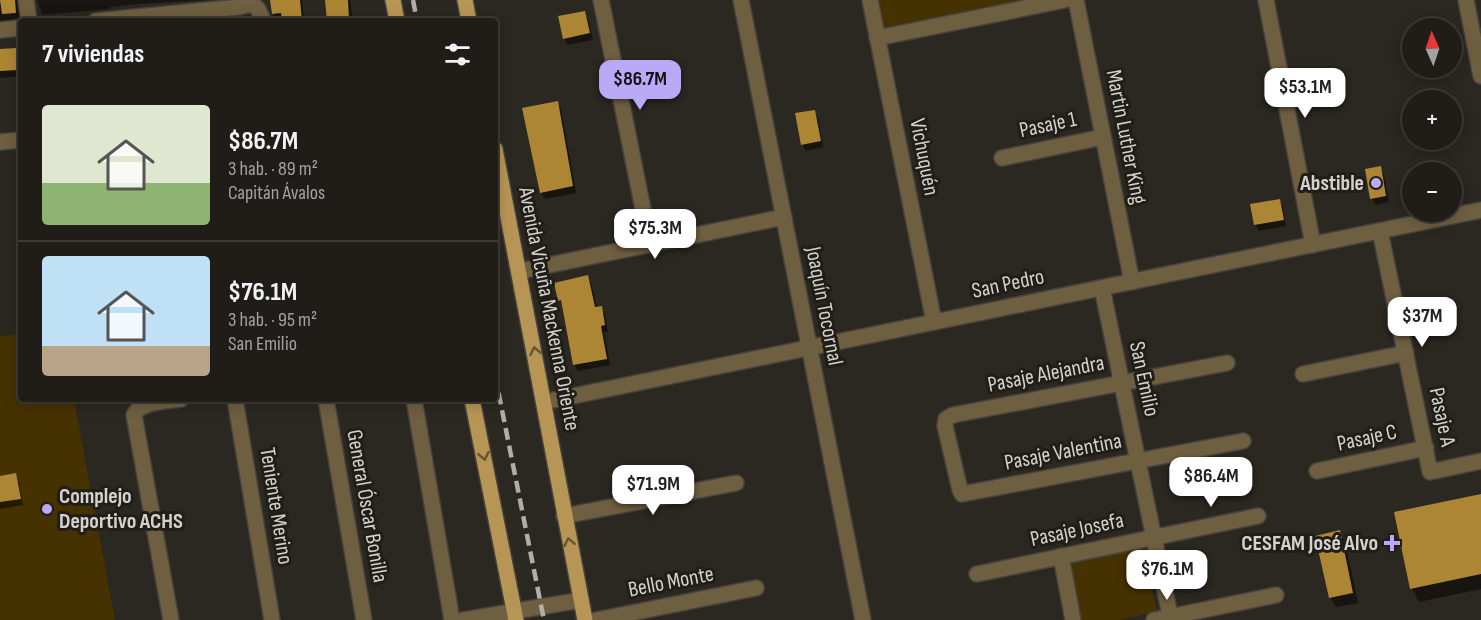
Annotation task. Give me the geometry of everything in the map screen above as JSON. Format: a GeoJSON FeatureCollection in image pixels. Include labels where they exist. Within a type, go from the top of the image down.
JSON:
{"type":"FeatureCollection","features":[{"type":"Feature","properties":{"kind":"main road"},"geometry":{"type":"LineString","coordinates":[[393,0],[396,18]]}},
{"type":"Feature","properties":{"kind":"main road"},"geometry":{"type":"LineString","coordinates":[[465,0],[468,18]]}},
{"type":"Feature","properties":{"kind":"main road","name":"Avenida Vicuña Mackenna Oriente"},"geometry":{"type":"LineString","coordinates":[[498,164],[585,620]]}},
{"type":"Feature","properties":{"kind":"main road"},"geometry":{"type":"LineString","coordinates":[[473,402],[515,616]]}},
{"type":"Feature","properties":{"kind":"street"},"geometry":{"type":"LineString","coordinates":[[26,0],[29,18]]}},
{"type":"Feature","properties":{"kind":"street"},"geometry":{"type":"LineString","coordinates":[[601,0],[650,244]]}},
{"type":"Feature","properties":{"kind":"street","name":"Joaquín Tocornal"},"geometry":{"type":"LineString","coordinates":[[741,0],[863,620]]}},
{"type":"Feature","properties":{"kind":"street","name":"Vichuquén"},"geometry":{"type":"LineString","coordinates":[[870,0],[934,322]]}},
{"type":"Feature","properties":{"kind":"street"},"geometry":{"type":"LineString","coordinates":[[877,38],[1065,0]]}},
{"type":"Feature","properties":{"kind":"street","name":"Martin Luther King"},"geometry":{"type":"LineString","coordinates":[[1076,0],[1132,282]]}},
{"type":"Feature","properties":{"kind":"street"},"geometry":{"type":"LineString","coordinates":[[1266,0],[1312,245]]}},
{"type":"Feature","properties":{"kind":"street"},"geometry":{"type":"LineString","coordinates":[[1466,0],[1481,76]]}},
{"type":"Feature","properties":{"kind":"street"},"geometry":{"type":"LineString","coordinates":[[127,18],[239,7],[250,1],[258,9],[262,18]]}},
{"type":"Feature","properties":{"kind":"street"},"geometry":{"type":"LineString","coordinates":[[0,30],[18,28]]}},
{"type":"Feature","properties":{"kind":"street","name":"Pasaje 1"},"geometry":{"type":"LineString","coordinates":[[1002,158],[1103,137]]}},
{"type":"Feature","properties":{"kind":"street"},"geometry":{"type":"LineString","coordinates":[[0,142],[18,140]]}},
{"type":"Feature","properties":{"kind":"street","name":"San Pedro"},"geometry":{"type":"LineString","coordinates":[[544,402],[1481,210]]}},
{"type":"Feature","properties":{"kind":"street"},"geometry":{"type":"LineString","coordinates":[[520,271],[784,217]]}},
{"type":"Feature","properties":{"kind":"street","name":"Pasaje A"},"geometry":{"type":"LineString","coordinates":[[1380,231],[1431,472],[1481,461]]}},
{"type":"Feature","properties":{"kind":"street","name":"San Emilio"},"geometry":{"type":"LineString","coordinates":[[1102,288],[1171,618]]}},
{"type":"Feature","properties":{"kind":"street"},"geometry":{"type":"LineString","coordinates":[[1303,374],[1406,353]]}},
{"type":"Feature","properties":{"kind":"street","name":"Pasaje Alejandra"},"geometry":{"type":"LineString","coordinates":[[962,494],[945,426],[946,419],[953,415],[1227,363]]}},
{"type":"Feature","properties":{"kind":"street"},"geometry":{"type":"LineString","coordinates":[[165,402],[143,406],[136,410],[134,420],[171,620]]}},
{"type":"Feature","properties":{"kind":"street","name":"Teniente Merino"},"geometry":{"type":"LineString","coordinates":[[236,402],[272,620]]}},
{"type":"Feature","properties":{"kind":"street","name":"General Óscar Bonilla"},"geometry":{"type":"LineString","coordinates":[[327,402],[364,620]]}},
{"type":"Feature","properties":{"kind":"street"},"geometry":{"type":"LineString","coordinates":[[415,402],[452,620]]}},
{"type":"Feature","properties":{"kind":"street","name":"Pasaje Valentina"},"geometry":{"type":"LineString","coordinates":[[962,494],[1243,441]]}},
{"type":"Feature","properties":{"kind":"street","name":"Pasaje C"},"geometry":{"type":"LineString","coordinates":[[1317,471],[1426,448]]}},
{"type":"Feature","properties":{"kind":"street"},"geometry":{"type":"LineString","coordinates":[[564,516],[736,483]]}},
{"type":"Feature","properties":{"kind":"street","name":"Pasaje Josefa"},"geometry":{"type":"LineString","coordinates":[[977,574],[1258,516]]}},
{"type":"Feature","properties":{"kind":"street"},"geometry":{"type":"LineString","coordinates":[[1061,556],[1073,620]]}},
{"type":"Feature","properties":{"kind":"street","name":"Bello Monte"},"geometry":{"type":"LineString","coordinates":[[596,620],[756,588]]}},
{"type":"Feature","properties":{"kind":"street"},"geometry":{"type":"LineString","coordinates":[[1154,620],[1276,595]]}},
{"type":"Feature","properties":{"kind":"street"},"geometry":{"type":"LineString","coordinates":[[463,620],[515,616],[581,600]]}},
{"type":"Feature","properties":{"kind":"shaded area"},"geometry":{"type":"Polygon","coordinates":[[[878,0],[1039,0],[884,32],[878,0]]]}},
{"type":"Feature","properties":{"kind":"shaded area","name":"Complejo Deportivo ACHS"},"geometry":{"type":"Polygon","coordinates":[[[18,334],[18,402],[75,402],[115,620],[0,620],[0,336],[18,334]]]}},
{"type":"Feature","properties":{"kind":"shaded area"},"geometry":{"type":"Polygon","coordinates":[[[1142,543],[1157,612],[1118,620],[1080,620],[1068,558],[1142,543]]]}},
{"type":"Feature","properties":{"kind":"building"},"geometry":{"type":"Polygon","coordinates":[[[0,0],[15,0],[16,13],[2,14],[0,0]]]}},
{"type":"Feature","properties":{"kind":"building"},"geometry":{"type":"Polygon","coordinates":[[[270,0],[300,0],[302,18],[282,18],[281,13],[272,14],[270,0]]]}},
{"type":"Feature","properties":{"kind":"building"},"geometry":{"type":"Polygon","coordinates":[[[325,0],[348,0],[349,18],[327,18],[325,0]]]}},
{"type":"Feature","properties":{"kind":"building"},"geometry":{"type":"Polygon","coordinates":[[[585,11],[590,33],[563,39],[558,16],[585,11]]]}},
{"type":"Feature","properties":{"kind":"building"},"geometry":{"type":"Polygon","coordinates":[[[16,48],[18,70],[0,71],[0,49],[16,48]]]}},
{"type":"Feature","properties":{"kind":"building"},"geometry":{"type":"Polygon","coordinates":[[[558,101],[573,186],[540,193],[522,108],[558,101]]]}},
{"type":"Feature","properties":{"kind":"building"},"geometry":{"type":"Polygon","coordinates":[[[815,110],[821,141],[801,145],[795,113],[815,110]]]}},
{"type":"Feature","properties":{"kind":"building","name":"Abstible"},"geometry":{"type":"Polygon","coordinates":[[[1381,166],[1386,196],[1370,199],[1365,169],[1381,166]]]}},
{"type":"Feature","properties":{"kind":"building"},"geometry":{"type":"Polygon","coordinates":[[[1280,199],[1284,220],[1254,225],[1250,204],[1280,199]]]}},
{"type":"Feature","properties":{"kind":"building"},"geometry":{"type":"Polygon","coordinates":[[[588,275],[595,307],[602,306],[605,325],[601,326],[607,359],[573,365],[561,300],[558,301],[554,283],[588,275]]]}},
{"type":"Feature","properties":{"kind":"building"},"geometry":{"type":"Polygon","coordinates":[[[16,473],[21,499],[0,502],[0,476],[16,473]]]}},
{"type":"Feature","properties":{"kind":"building"},"geometry":{"type":"Polygon","coordinates":[[[1481,494],[1481,574],[1410,589],[1394,512],[1481,494]]]}},
{"type":"Feature","properties":{"kind":"building"},"geometry":{"type":"Polygon","coordinates":[[[1340,530],[1353,593],[1329,598],[1315,536],[1340,530]]]}},
{"type":"Feature","properties":{"kind":"railway"},"geometry":{"type":"LineString","coordinates":[[413,0],[416,18]]}},
{"type":"Feature","properties":{"kind":"railway"},"geometry":{"type":"LineString","coordinates":[[498,390],[544,620]]}},
{"type":"Feature","properties":{"kind":"place","name":"Abstible"},"geometry":{"type":"Point","coordinates":[1376,183]}},
{"type":"Feature","properties":{"kind":"place","name":"Complejo Deportivo ACHS"},"geometry":{"type":"Point","coordinates":[47,509]}},
{"type":"Feature","properties":{"kind":"place","name":"CESFAM José Alvo"},"geometry":{"type":"Point","coordinates":[1392,543]}}]}
